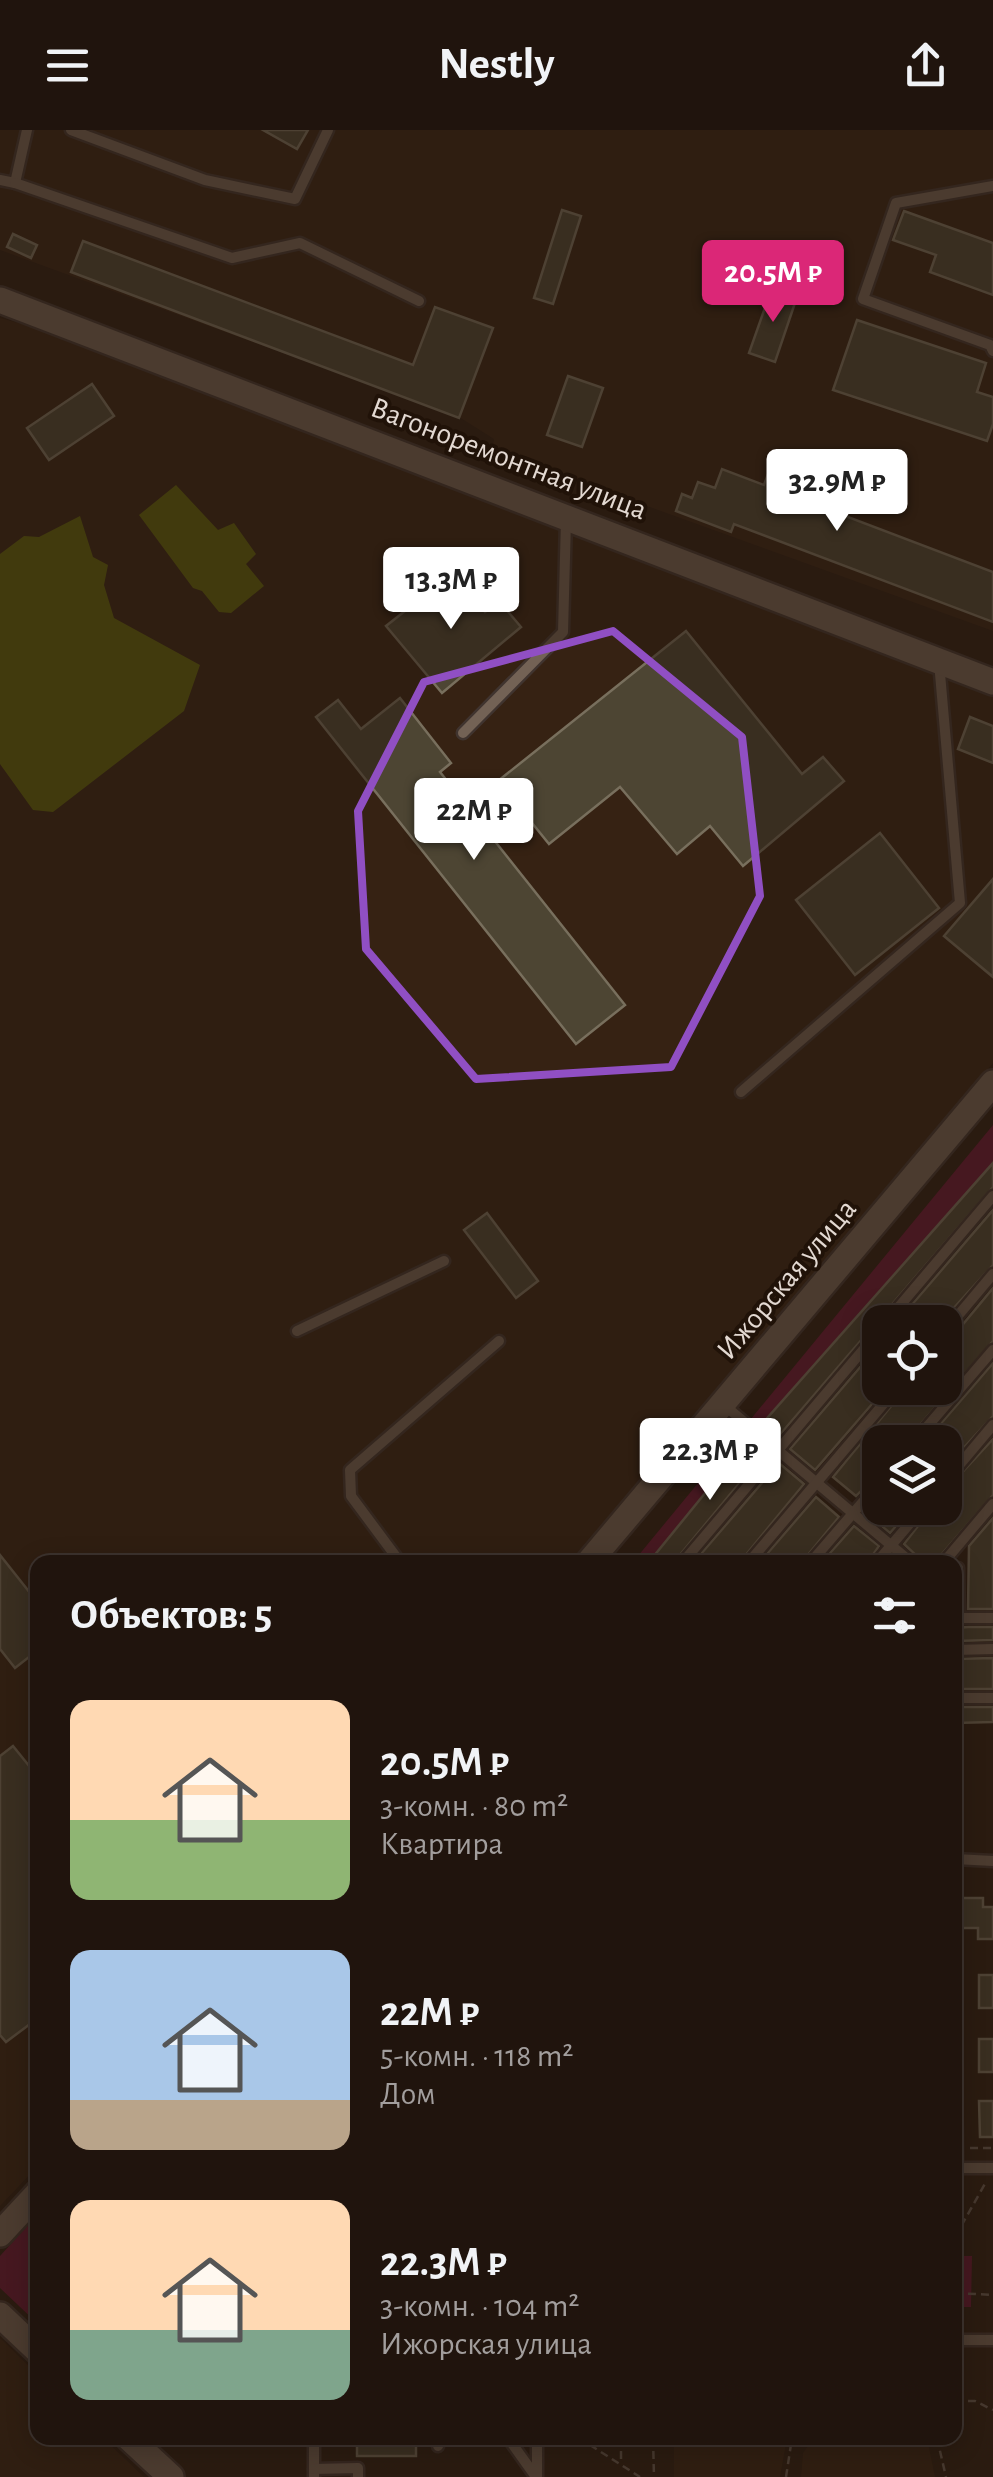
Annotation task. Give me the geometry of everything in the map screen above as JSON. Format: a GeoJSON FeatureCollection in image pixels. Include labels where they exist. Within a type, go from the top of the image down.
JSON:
{"type":"FeatureCollection","features":[{"type":"Feature","properties":{"kind":"street","name":"Вагоноремонтная улица"},"geometry":{"type":"LineString","coordinates":[[0,300],[566,514],[993,682]]}},
{"type":"Feature","properties":{"kind":"street","name":"Ижорская улица"},"geometry":{"type":"LineString","coordinates":[[595,1555],[993,1083]]}},
{"type":"Feature","properties":{"kind":"street"},"geometry":{"type":"LineString","coordinates":[[0,2234],[30,2202]]}},
{"type":"Feature","properties":{"kind":"street"},"geometry":{"type":"LineString","coordinates":[[0,2315],[30,2343]]}},
{"type":"Feature","properties":{"kind":"street"},"geometry":{"type":"LineString","coordinates":[[135,2445],[148,2462],[171,2477]]}},
{"type":"Feature","properties":{"kind":"lane"},"geometry":{"type":"LineString","coordinates":[[15,183],[27,130]]}},
{"type":"Feature","properties":{"kind":"lane"},"geometry":{"type":"LineString","coordinates":[[71,130],[205,180],[295,200],[328,130]]}},
{"type":"Feature","properties":{"kind":"lane"},"geometry":{"type":"LineString","coordinates":[[0,180],[232,258],[300,242],[419,300]]}},
{"type":"Feature","properties":{"kind":"lane"},"geometry":{"type":"LineString","coordinates":[[993,186],[896,203],[864,299],[990,345],[993,351]]}},
{"type":"Feature","properties":{"kind":"lane"},"geometry":{"type":"LineString","coordinates":[[463,733],[563,632],[566,514]]}},
{"type":"Feature","properties":{"kind":"lane"},"geometry":{"type":"LineString","coordinates":[[741,1092],[960,903],[939,661]]}},
{"type":"Feature","properties":{"kind":"lane"},"geometry":{"type":"LineString","coordinates":[[900,1305],[993,1196]]}},
{"type":"Feature","properties":{"kind":"lane"},"geometry":{"type":"LineString","coordinates":[[297,1331],[444,1262]]}},
{"type":"Feature","properties":{"kind":"lane"},"geometry":{"type":"LineString","coordinates":[[962,1310],[993,1274]]}},
{"type":"Feature","properties":{"kind":"lane"},"geometry":{"type":"LineString","coordinates":[[395,1555],[351,1496],[350,1470],[499,1341]]}},
{"type":"Feature","properties":{"kind":"lane"},"geometry":{"type":"LineString","coordinates":[[929,1425],[993,1350]]}},
{"type":"Feature","properties":{"kind":"lane"},"geometry":{"type":"LineString","coordinates":[[689,1555],[862,1351]]}},
{"type":"Feature","properties":{"kind":"lane"},"geometry":{"type":"LineString","coordinates":[[723,1404],[902,1555]]}},
{"type":"Feature","properties":{"kind":"lane"},"geometry":{"type":"LineString","coordinates":[[754,1555],[883,1405]]}},
{"type":"Feature","properties":{"kind":"lane"},"geometry":{"type":"LineString","coordinates":[[962,1462],[993,1425]]}},
{"type":"Feature","properties":{"kind":"lane"},"geometry":{"type":"LineString","coordinates":[[817,1555],[862,1503]]}},
{"type":"Feature","properties":{"kind":"lane"},"geometry":{"type":"LineString","coordinates":[[950,1555],[993,1504]]}},
{"type":"Feature","properties":{"kind":"lane"},"geometry":{"type":"LineString","coordinates":[[883,1555],[909,1525]]}},
{"type":"Feature","properties":{"kind":"lane"},"geometry":{"type":"LineString","coordinates":[[962,1618],[993,1618]]}},
{"type":"Feature","properties":{"kind":"lane"},"geometry":{"type":"LineString","coordinates":[[962,1650],[993,1649]]}},
{"type":"Feature","properties":{"kind":"lane"},"geometry":{"type":"LineString","coordinates":[[962,1698],[993,1698]]}},
{"type":"Feature","properties":{"kind":"lane"},"geometry":{"type":"LineString","coordinates":[[962,1859],[993,1861]]}},
{"type":"Feature","properties":{"kind":"lane"},"geometry":{"type":"LineString","coordinates":[[962,2168],[993,2171]]}},
{"type":"Feature","properties":{"kind":"lane"},"geometry":{"type":"LineString","coordinates":[[962,2340],[993,2340]]}},
{"type":"Feature","properties":{"kind":"lane"},"geometry":{"type":"LineString","coordinates":[[314,2445],[314,2473],[358,2468],[358,2477]]}},
{"type":"Feature","properties":{"kind":"lane"},"geometry":{"type":"LineString","coordinates":[[513,2445],[536,2477]]}},
{"type":"Feature","properties":{"kind":"lane"},"geometry":{"type":"LineString","coordinates":[[536,2477],[537,2445]]}},
{"type":"Feature","properties":{"kind":"path"},"geometry":{"type":"LineString","coordinates":[[962,2148],[993,2148]]}},
{"type":"Feature","properties":{"kind":"path"},"geometry":{"type":"LineString","coordinates":[[962,2225],[993,2171]]}},
{"type":"Feature","properties":{"kind":"path"},"geometry":{"type":"LineString","coordinates":[[962,2293],[993,2295]]}},
{"type":"Feature","properties":{"kind":"path"},"geometry":{"type":"LineString","coordinates":[[962,2401],[976,2401],[993,2410]]}},
{"type":"Feature","properties":{"kind":"path"},"geometry":{"type":"LineString","coordinates":[[590,2445],[640,2477]]}},
{"type":"Feature","properties":{"kind":"path"},"geometry":{"type":"LineString","coordinates":[[621,2445],[621,2464]]}},
{"type":"Feature","properties":{"kind":"path"},"geometry":{"type":"LineString","coordinates":[[654,2445],[654,2477]]}},
{"type":"Feature","properties":{"kind":"path"},"geometry":{"type":"LineString","coordinates":[[786,2477],[791,2445]]}},
{"type":"Feature","properties":{"kind":"path"},"geometry":{"type":"LineString","coordinates":[[939,2445],[946,2477]]}},
{"type":"Feature","properties":{"kind":"highlighted area"},"geometry":{"type":"Polygon","coordinates":[[[613,631],[742,737],[760,896],[671,1067],[476,1079],[366,949],[358,811],[424,682],[613,631]]]}},
{"type":"Feature","properties":{"kind":"shaded area"},"geometry":{"type":"Polygon","coordinates":[[[0,130],[993,130],[993,631],[492,450],[494,439],[459,417],[0,250],[0,130]]]}},
{"type":"Feature","properties":{"kind":"shaded area"},"geometry":{"type":"Polygon","coordinates":[[[0,318],[37,328],[993,690],[993,1063],[581,1555],[30,1555],[30,2174],[0,2206],[0,318]]]}},
{"type":"Feature","properties":{"kind":"shaded area"},"geometry":{"type":"Polygon","coordinates":[[[176,485],[218,530],[234,523],[256,554],[246,564],[264,586],[231,613],[219,612],[202,591],[193,588],[139,515],[176,485]]]}},
{"type":"Feature","properties":{"kind":"shaded area"},"geometry":{"type":"Polygon","coordinates":[[[80,516],[93,557],[108,565],[104,585],[114,618],[200,665],[184,711],[53,812],[33,810],[0,764],[0,554],[24,536],[39,537],[80,516]]]}},
{"type":"Feature","properties":{"kind":"shaded area"},"geometry":{"type":"Polygon","coordinates":[[[993,1125],[993,1163],[867,1305],[862,1305],[862,1310],[762,1423],[655,1555],[639,1555],[993,1125]]]}},
{"type":"Feature","properties":{"kind":"shaded area"},"geometry":{"type":"Polygon","coordinates":[[[30,2223],[30,2316],[0,2288],[0,2256],[30,2223]]]}},
{"type":"Feature","properties":{"kind":"shaded area"},"geometry":{"type":"Polygon","coordinates":[[[962,2256],[972,2256],[971,2307],[962,2307],[962,2256]]]}},
{"type":"Feature","properties":{"kind":"shaded area"},"geometry":{"type":"Polygon","coordinates":[[[0,2338],[30,2367],[30,2445],[110,2445],[144,2477],[0,2477],[0,2338]]]}},
{"type":"Feature","properties":{"kind":"shaded area"},"geometry":{"type":"Polygon","coordinates":[[[674,2445],[786,2445],[780,2477],[674,2477],[674,2445]]]}},
{"type":"Feature","properties":{"kind":"shaded area"},"geometry":{"type":"Polygon","coordinates":[[[809,2445],[928,2445],[935,2477],[801,2477],[803,2453],[809,2445]]]}},
{"type":"Feature","properties":{"kind":"building"},"geometry":{"type":"Polygon","coordinates":[[[263,130],[308,130],[297,149],[263,130]]]}},
{"type":"Feature","properties":{"kind":"building"},"geometry":{"type":"Polygon","coordinates":[[[562,210],[581,216],[553,304],[534,298],[562,210]]]}},
{"type":"Feature","properties":{"kind":"building"},"geometry":{"type":"Polygon","coordinates":[[[904,211],[993,243],[993,295],[930,272],[936,255],[893,240],[904,211]]]}},
{"type":"Feature","properties":{"kind":"building"},"geometry":{"type":"Polygon","coordinates":[[[13,234],[37,245],[31,258],[7,247],[13,234]]]}},
{"type":"Feature","properties":{"kind":"building"},"geometry":{"type":"Polygon","coordinates":[[[83,241],[413,365],[435,307],[493,328],[459,418],[71,272],[83,241]]]}},
{"type":"Feature","properties":{"kind":"building"},"geometry":{"type":"Polygon","coordinates":[[[772,288],[797,297],[775,362],[749,353],[772,288]]]}},
{"type":"Feature","properties":{"kind":"building"},"geometry":{"type":"Polygon","coordinates":[[[857,320],[986,363],[977,392],[993,397],[993,424],[987,441],[833,390],[857,320]]]}},
{"type":"Feature","properties":{"kind":"building"},"geometry":{"type":"Polygon","coordinates":[[[568,376],[603,388],[582,447],[547,435],[568,376]]]}},
{"type":"Feature","properties":{"kind":"building"},"geometry":{"type":"Polygon","coordinates":[[[92,384],[114,416],[49,460],[27,428],[92,384]]]}},
{"type":"Feature","properties":{"kind":"building"},"geometry":{"type":"Polygon","coordinates":[[[775,455],[838,479],[827,509],[993,572],[993,622],[734,524],[731,532],[676,511],[682,494],[692,498],[698,482],[715,488],[722,469],[764,485],[775,455]]]}},
{"type":"Feature","properties":{"kind":"building"},"geometry":{"type":"Polygon","coordinates":[[[452,574],[485,612],[499,601],[521,627],[442,693],[386,626],[452,574]]]}},
{"type":"Feature","properties":{"kind":"building"},"geometry":{"type":"Polygon","coordinates":[[[686,631],[802,774],[823,757],[844,781],[743,866],[710,826],[677,854],[620,787],[549,844],[498,781],[686,631]]]}},
{"type":"Feature","properties":{"kind":"building"},"geometry":{"type":"Polygon","coordinates":[[[400,698],[451,763],[440,772],[625,1005],[576,1044],[316,717],[338,700],[361,729],[400,698]]]}},
{"type":"Feature","properties":{"kind":"building"},"geometry":{"type":"Polygon","coordinates":[[[970,717],[993,726],[993,763],[958,749],[970,717]]]}},
{"type":"Feature","properties":{"kind":"building"},"geometry":{"type":"Polygon","coordinates":[[[880,833],[939,908],[855,975],[796,900],[880,833]]]}},
{"type":"Feature","properties":{"kind":"building"},"geometry":{"type":"Polygon","coordinates":[[[993,879],[993,977],[944,936],[993,879]]]}},
{"type":"Feature","properties":{"kind":"building"},"geometry":{"type":"Polygon","coordinates":[[[993,1163],[993,1187],[891,1305],[867,1305],[993,1163]]]}},
{"type":"Feature","properties":{"kind":"building"},"geometry":{"type":"Polygon","coordinates":[[[993,1210],[993,1265],[957,1305],[912,1305],[993,1210]]]}},
{"type":"Feature","properties":{"kind":"building"},"geometry":{"type":"Polygon","coordinates":[[[487,1213],[538,1281],[516,1298],[464,1230],[487,1213]]]}},
{"type":"Feature","properties":{"kind":"building"},"geometry":{"type":"Polygon","coordinates":[[[993,1288],[993,1341],[962,1377],[962,1325],[993,1288]]]}},
{"type":"Feature","properties":{"kind":"building"},"geometry":{"type":"Polygon","coordinates":[[[862,1311],[862,1339],[777,1438],[761,1425],[862,1311]]]}},
{"type":"Feature","properties":{"kind":"building"},"geometry":{"type":"Polygon","coordinates":[[[993,1363],[993,1416],[962,1450],[962,1425],[940,1425],[957,1405],[962,1405],[962,1399],[993,1363]]]}},
{"type":"Feature","properties":{"kind":"building"},"geometry":{"type":"Polygon","coordinates":[[[862,1365],[862,1405],[871,1405],[815,1470],[790,1449],[862,1365]]]}},
{"type":"Feature","properties":{"kind":"building"},"geometry":{"type":"Polygon","coordinates":[[[892,1405],[937,1405],[920,1425],[876,1425],[892,1405]]]}},
{"type":"Feature","properties":{"kind":"building"},"geometry":{"type":"Polygon","coordinates":[[[750,1438],[766,1451],[680,1555],[655,1555],[750,1438]]]}},
{"type":"Feature","properties":{"kind":"building"},"geometry":{"type":"Polygon","coordinates":[[[993,1439],[993,1495],[941,1555],[916,1555],[904,1544],[919,1525],[962,1525],[962,1473],[993,1439]]]}},
{"type":"Feature","properties":{"kind":"building"},"geometry":{"type":"Polygon","coordinates":[[[862,1442],[862,1490],[856,1496],[833,1477],[862,1442]]]}},
{"type":"Feature","properties":{"kind":"building"},"geometry":{"type":"Polygon","coordinates":[[[779,1463],[804,1484],[746,1555],[700,1555],[779,1463]]]}},
{"type":"Feature","properties":{"kind":"building"},"geometry":{"type":"Polygon","coordinates":[[[816,1497],[839,1517],[808,1555],[766,1555],[816,1497]]]}},
{"type":"Feature","properties":{"kind":"building"},"geometry":{"type":"Polygon","coordinates":[[[993,1518],[993,1609],[968,1609],[969,1546],[993,1518]]]}},
{"type":"Feature","properties":{"kind":"building"},"geometry":{"type":"Polygon","coordinates":[[[880,1525],[897,1525],[890,1533],[880,1525]]]}},
{"type":"Feature","properties":{"kind":"building"},"geometry":{"type":"Polygon","coordinates":[[[854,1526],[879,1546],[873,1555],[828,1555],[854,1526]]]}},
{"type":"Feature","properties":{"kind":"building"},"geometry":{"type":"Polygon","coordinates":[[[0,1555],[30,1593],[30,1656],[15,1668],[0,1649],[0,1555]]]}},
{"type":"Feature","properties":{"kind":"building"},"geometry":{"type":"Polygon","coordinates":[[[993,1627],[993,1640],[962,1641],[962,1628],[993,1627]]]}},
{"type":"Feature","properties":{"kind":"building"},"geometry":{"type":"Polygon","coordinates":[[[993,1658],[993,1689],[962,1689],[962,1659],[993,1658]]]}},
{"type":"Feature","properties":{"kind":"building"},"geometry":{"type":"Polygon","coordinates":[[[962,1707],[993,1707],[993,1722],[962,1723],[962,1707]]]}},
{"type":"Feature","properties":{"kind":"building"},"geometry":{"type":"Polygon","coordinates":[[[13,1746],[30,1767],[30,2024],[6,2042],[0,2035],[0,1756],[13,1746]]]}},
{"type":"Feature","properties":{"kind":"building"},"geometry":{"type":"Polygon","coordinates":[[[962,1898],[983,1898],[983,1907],[993,1907],[993,1939],[978,1939],[978,1928],[962,1928],[962,1898]]]}},
{"type":"Feature","properties":{"kind":"building"},"geometry":{"type":"Polygon","coordinates":[[[979,1975],[993,1975],[993,2008],[979,2008],[979,1975]]]}},
{"type":"Feature","properties":{"kind":"building"},"geometry":{"type":"Polygon","coordinates":[[[979,2039],[993,2039],[993,2072],[979,2072],[979,2039]]]}},
{"type":"Feature","properties":{"kind":"building"},"geometry":{"type":"Polygon","coordinates":[[[979,2101],[993,2101],[993,2137],[980,2137],[979,2101]]]}},
{"type":"Feature","properties":{"kind":"building"},"geometry":{"type":"Polygon","coordinates":[[[357,2445],[416,2445],[416,2456],[357,2456],[357,2445]]]}}]}
